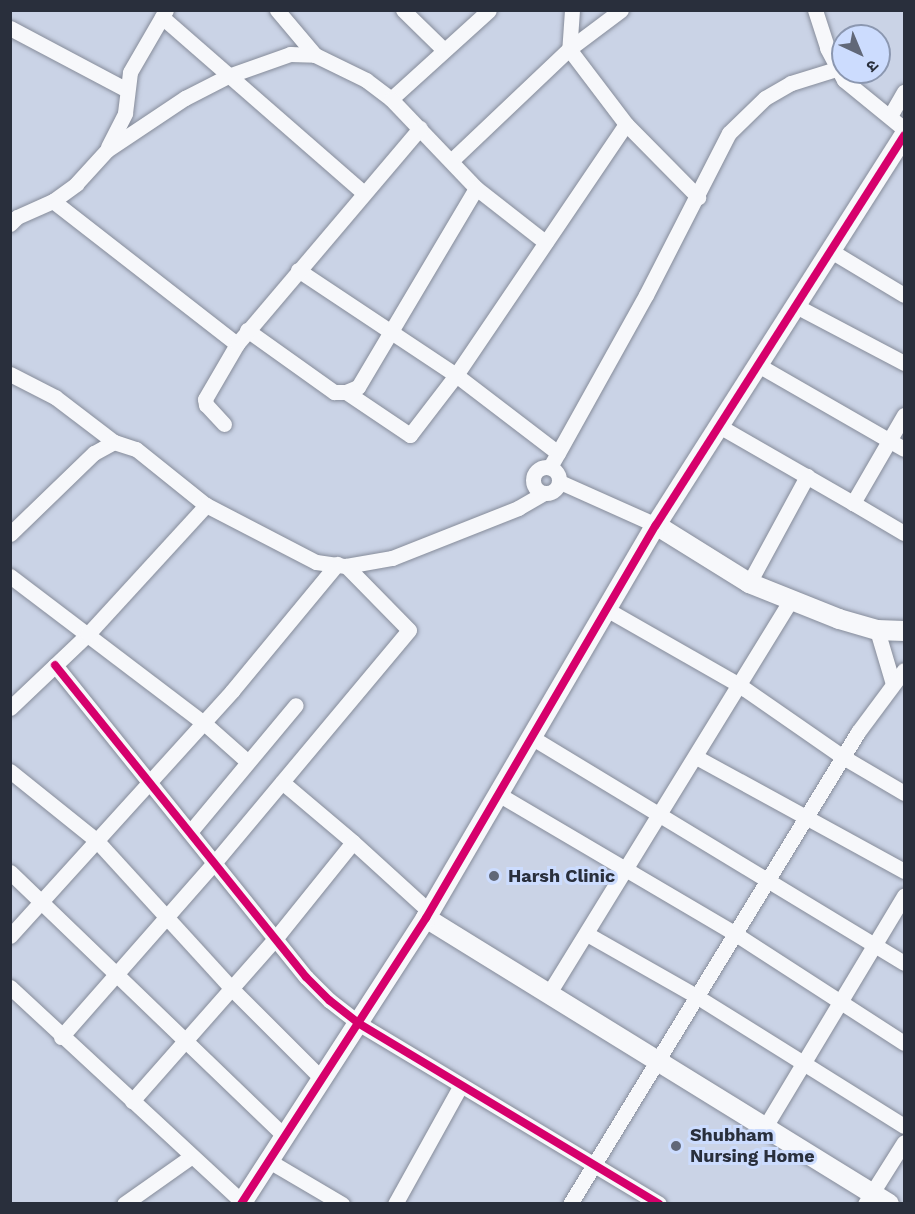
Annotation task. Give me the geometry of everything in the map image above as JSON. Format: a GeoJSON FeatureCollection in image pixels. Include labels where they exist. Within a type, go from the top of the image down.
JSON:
{"type":"FeatureCollection","features":[{"type":"Feature","properties":{"kind":"street"},"geometry":{"type":"LineString","coordinates":[[277,10],[315,55],[366,80],[391,99],[452,160],[476,188],[545,242]]}},
{"type":"Feature","properties":{"kind":"street"},"geometry":{"type":"LineString","coordinates":[[403,10],[444,50]]}},
{"type":"Feature","properties":{"kind":"street"},"geometry":{"type":"LineString","coordinates":[[391,99],[489,10]]}},
{"type":"Feature","properties":{"kind":"street"},"geometry":{"type":"LineString","coordinates":[[572,10],[569,49],[626,124],[698,197]]}},
{"type":"Feature","properties":{"kind":"street"},"geometry":{"type":"LineString","coordinates":[[452,160],[569,49],[621,10]]}},
{"type":"Feature","properties":{"kind":"street"},"geometry":{"type":"LineString","coordinates":[[815,10],[831,55]]}},
{"type":"Feature","properties":{"kind":"street"},"geometry":{"type":"LineString","coordinates":[[107,150],[125,113],[125,89],[164,14],[228,76],[364,193]]}},
{"type":"Feature","properties":{"kind":"street"},"geometry":{"type":"LineString","coordinates":[[10,28],[125,89]]}},
{"type":"Feature","properties":{"kind":"street"},"geometry":{"type":"LineString","coordinates":[[13,217],[52,201],[76,184],[107,150],[185,98],[228,76],[290,54],[315,55]]}},
{"type":"Feature","properties":{"kind":"street"},"geometry":{"type":"LineString","coordinates":[[544,493],[537,489],[533,477],[541,467],[554,460],[698,197],[729,133],[743,116],[791,83],[831,71]]}},
{"type":"Feature","properties":{"kind":"street"},"geometry":{"type":"LineString","coordinates":[[10,987],[61,1037],[242,1203],[428,915],[656,525],[904,136],[890,116],[849,84]]}},
{"type":"Feature","properties":{"kind":"street"},"geometry":{"type":"LineString","coordinates":[[890,116],[904,92]]}},
{"type":"Feature","properties":{"kind":"street"},"geometry":{"type":"LineString","coordinates":[[346,392],[410,435],[456,375],[626,124]]}},
{"type":"Feature","properties":{"kind":"street"},"geometry":{"type":"LineString","coordinates":[[224,423],[211,412],[205,399],[237,344],[420,128]]}},
{"type":"Feature","properties":{"kind":"street"},"geometry":{"type":"LineString","coordinates":[[247,330],[334,392],[346,392],[358,387],[388,330],[476,188]]}},
{"type":"Feature","properties":{"kind":"street"},"geometry":{"type":"LineString","coordinates":[[52,201],[237,344]]}},
{"type":"Feature","properties":{"kind":"street"},"geometry":{"type":"LineString","coordinates":[[831,251],[904,295]]}},
{"type":"Feature","properties":{"kind":"street"},"geometry":{"type":"LineString","coordinates":[[298,270],[456,375],[554,460],[560,482],[656,525],[749,583],[878,630],[904,631]]}},
{"type":"Feature","properties":{"kind":"street"},"geometry":{"type":"LineString","coordinates":[[796,306],[904,363]]}},
{"type":"Feature","properties":{"kind":"street"},"geometry":{"type":"LineString","coordinates":[[758,365],[904,449]]}},
{"type":"Feature","properties":{"kind":"street"},"geometry":{"type":"LineString","coordinates":[[10,374],[55,397],[114,442],[136,448],[206,505],[316,562],[341,565],[392,558],[518,508],[544,493],[553,492],[560,482]]}},
{"type":"Feature","properties":{"kind":"street"},"geometry":{"type":"LineString","coordinates":[[853,503],[904,415]]}},
{"type":"Feature","properties":{"kind":"street"},"geometry":{"type":"LineString","coordinates":[[719,426],[904,533]]}},
{"type":"Feature","properties":{"kind":"street"},"geometry":{"type":"LineString","coordinates":[[10,534],[94,453],[114,442]]}},
{"type":"Feature","properties":{"kind":"street"},"geometry":{"type":"LineString","coordinates":[[749,583],[807,476]]}},
{"type":"Feature","properties":{"kind":"street"},"geometry":{"type":"LineString","coordinates":[[10,708],[88,634],[206,505]]}},
{"type":"Feature","properties":{"kind":"street"},"geometry":{"type":"LineString","coordinates":[[10,936],[149,785],[341,565]]}},
{"type":"Feature","properties":{"kind":"street"},"geometry":{"type":"LineString","coordinates":[[61,1037],[215,862],[409,630],[341,565]]}},
{"type":"Feature","properties":{"kind":"street"},"geometry":{"type":"LineString","coordinates":[[10,576],[204,723],[247,761]]}},
{"type":"Feature","properties":{"kind":"street"},"geometry":{"type":"LineString","coordinates":[[549,993],[791,600]]}},
{"type":"Feature","properties":{"kind":"street"},"geometry":{"type":"LineString","coordinates":[[606,609],[739,686],[843,757],[904,793]]}},
{"type":"Feature","properties":{"kind":"street"},"geometry":{"type":"LineString","coordinates":[[570,1203],[843,757],[901,677],[878,630]]}},
{"type":"Feature","properties":{"kind":"street"},"geometry":{"type":"LineString","coordinates":[[55,665],[149,785],[215,862],[306,977],[358,1023],[659,1203]]}},
{"type":"Feature","properties":{"kind":"street"},"geometry":{"type":"LineString","coordinates":[[190,832],[296,705]]}},
{"type":"Feature","properties":{"kind":"street"},"geometry":{"type":"LineString","coordinates":[[531,737],[904,963]]}},
{"type":"Feature","properties":{"kind":"street"},"geometry":{"type":"LineString","coordinates":[[696,757],[807,815],[904,871]]}},
{"type":"Feature","properties":{"kind":"street"},"geometry":{"type":"LineString","coordinates":[[10,771],[97,841],[232,989],[322,1079]]}},
{"type":"Feature","properties":{"kind":"street"},"geometry":{"type":"LineString","coordinates":[[282,782],[353,842],[428,915],[765,1127],[868,1198],[889,1203]]}},
{"type":"Feature","properties":{"kind":"street"},"geometry":{"type":"LineString","coordinates":[[498,794],[625,872],[734,933],[839,1004],[904,1043]]}},
{"type":"Feature","properties":{"kind":"street"},"geometry":{"type":"LineString","coordinates":[[132,1101],[275,939],[353,842]]}},
{"type":"Feature","properties":{"kind":"street"},"geometry":{"type":"LineString","coordinates":[[10,872],[187,1040],[285,1137]]}},
{"type":"Feature","properties":{"kind":"street"},"geometry":{"type":"LineString","coordinates":[[765,1127],[904,896]]}},
{"type":"Feature","properties":{"kind":"street"},"geometry":{"type":"LineString","coordinates":[[587,934],[696,996],[904,1126]]}},
{"type":"Feature","properties":{"kind":"street"},"geometry":{"type":"LineString","coordinates":[[395,1203],[461,1085]]}},
{"type":"Feature","properties":{"kind":"street"},"geometry":{"type":"LineString","coordinates":[[868,1198],[904,1142]]}},
{"type":"Feature","properties":{"kind":"street"},"geometry":{"type":"LineString","coordinates":[[124,1203],[192,1156]]}},
{"type":"Feature","properties":{"kind":"street"},"geometry":{"type":"LineString","coordinates":[[269,1161],[342,1203]]}},
{"type":"Feature","properties":{"kind":"cycle path"},"geometry":{"type":"LineString","coordinates":[[241,1204],[426,918],[656,525],[904,135]]}},
{"type":"Feature","properties":{"kind":"cycle path"},"geometry":{"type":"LineString","coordinates":[[55,665],[306,977],[329,1000],[358,1023],[659,1204]]}},
{"type":"Feature","properties":{"kind":"place","name":"Harsh Clinic"},"geometry":{"type":"Point","coordinates":[494,876]}},
{"type":"Feature","properties":{"kind":"place","name":"Shubham Nursing Home"},"geometry":{"type":"Point","coordinates":[676,1146]}}]}
